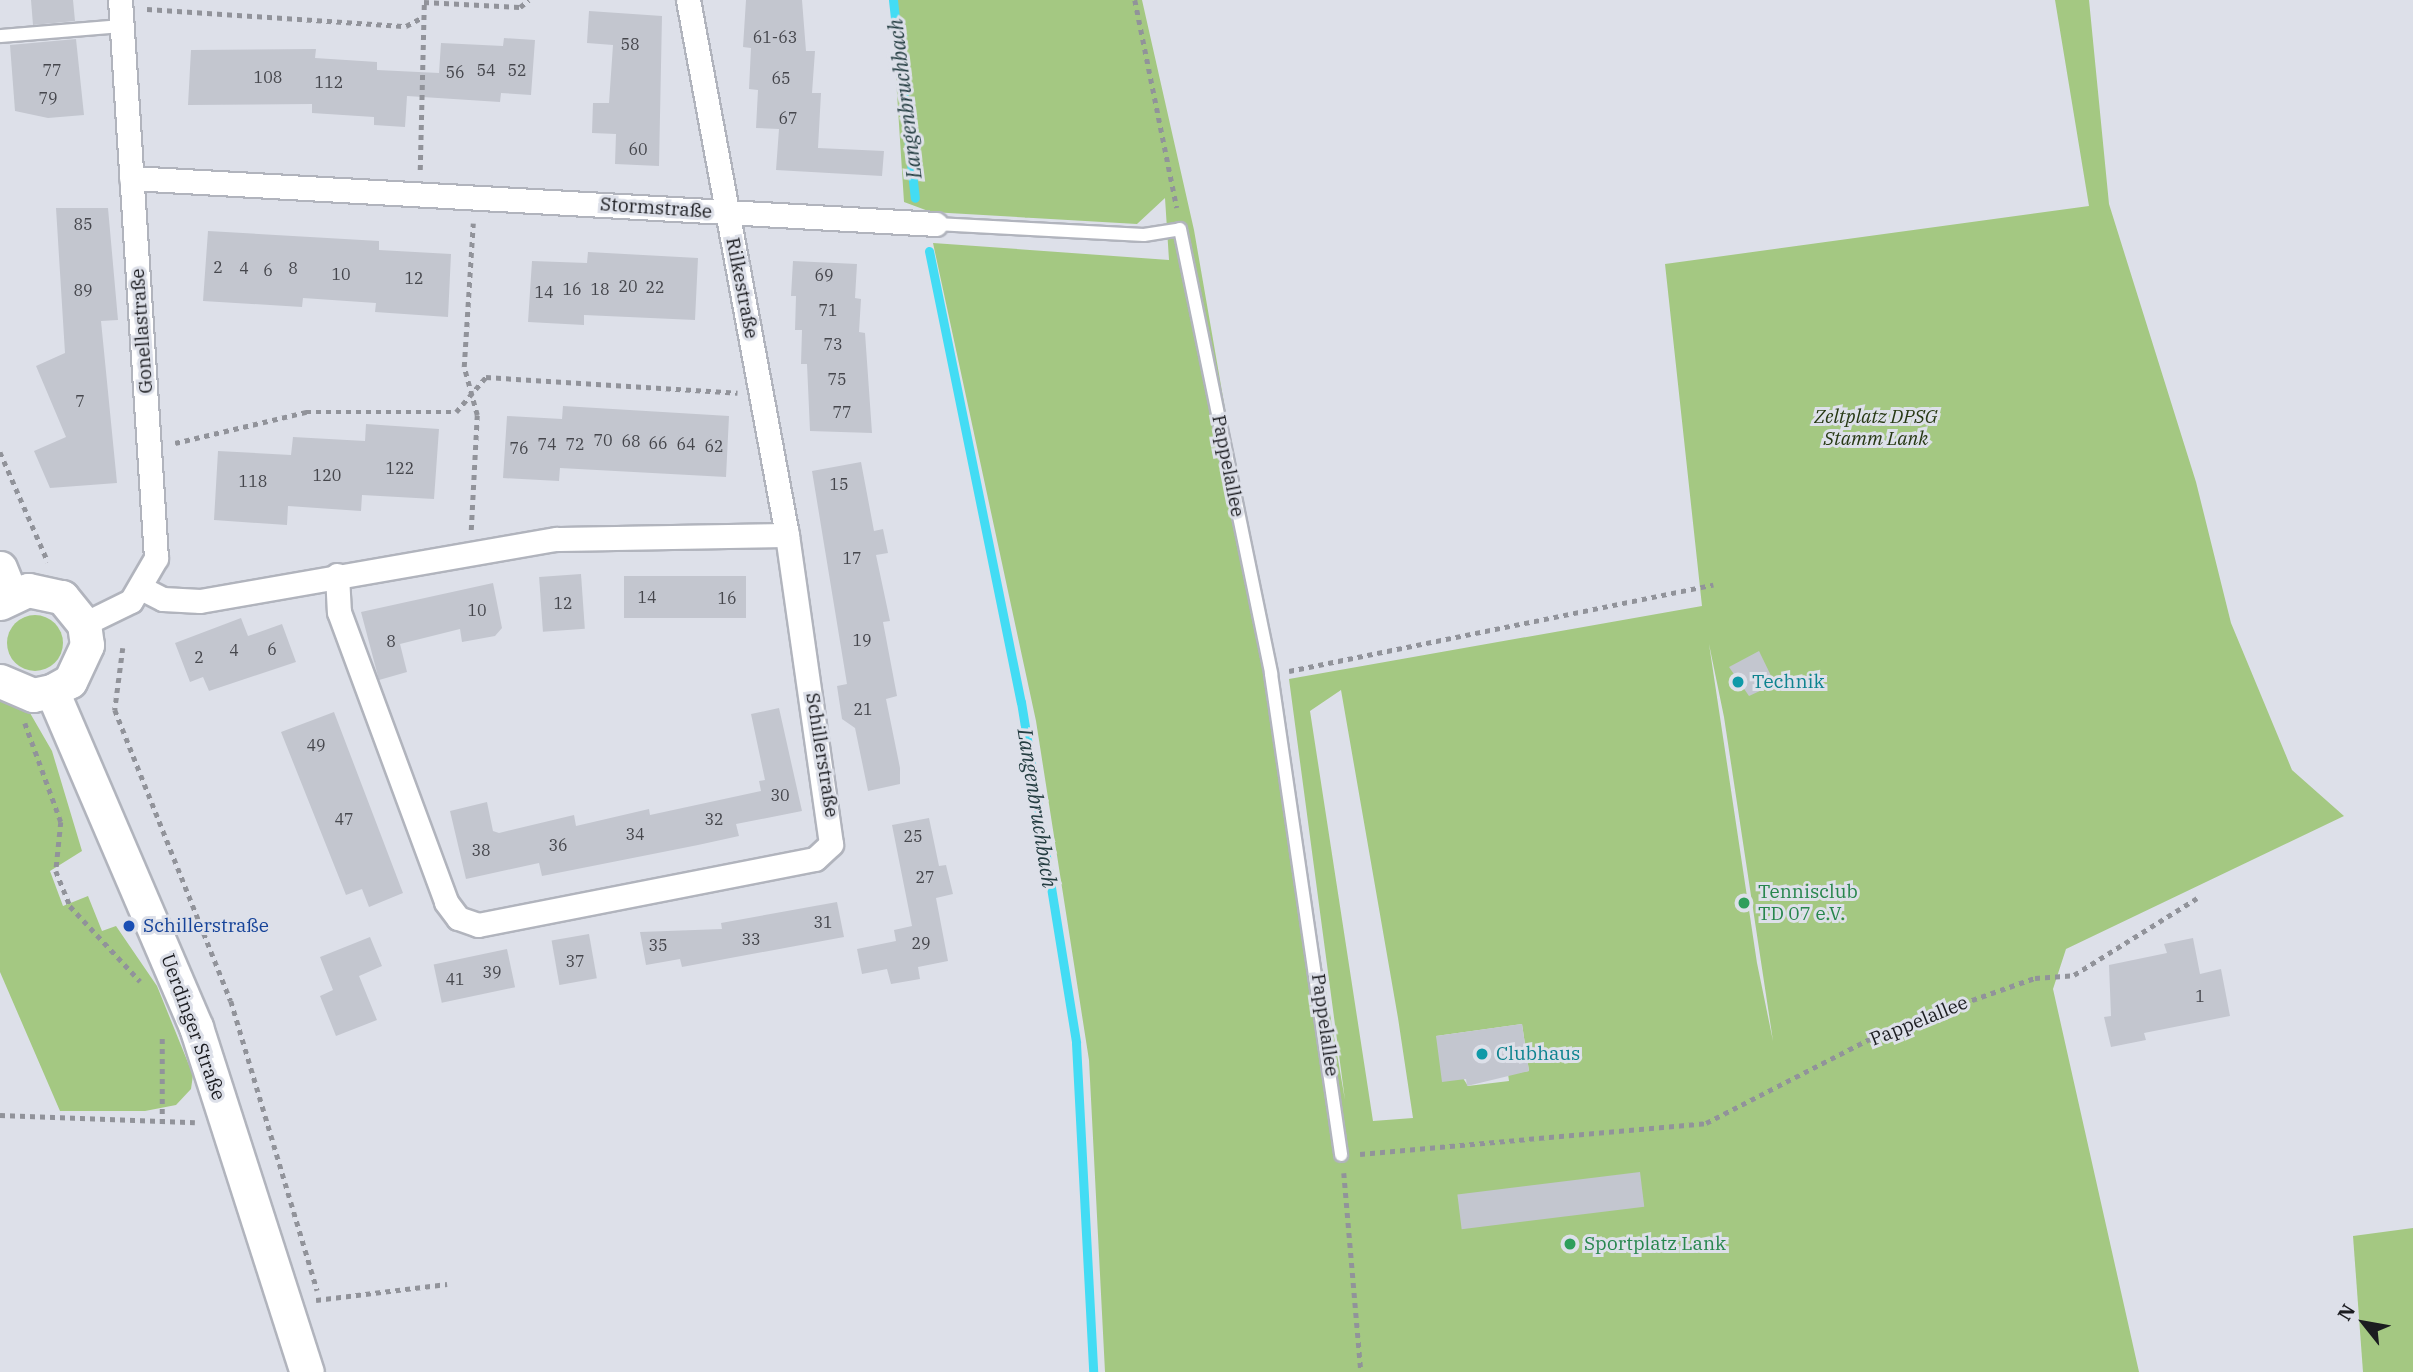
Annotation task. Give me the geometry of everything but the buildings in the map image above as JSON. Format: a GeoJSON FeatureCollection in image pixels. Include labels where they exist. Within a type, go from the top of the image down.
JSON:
{"type":"FeatureCollection","features":[{"type":"Feature","properties":{"kind":"street","name":"Rilkestraße"},"geometry":{"type":"LineString","coordinates":[[688,0],[787,535]]}},
{"type":"Feature","properties":{"kind":"street","name":"Gonellastraße"},"geometry":{"type":"LineString","coordinates":[[120,11],[156,558],[143,589]]}},
{"type":"Feature","properties":{"kind":"street","name":"Stormstraße"},"geometry":{"type":"LineString","coordinates":[[131,178],[475,194],[727,213],[936,224]]}},
{"type":"Feature","properties":{"kind":"street"},"geometry":{"type":"LineString","coordinates":[[84,624],[143,589],[163,599],[200,601],[337,575],[557,539],[787,535]]}},
{"type":"Feature","properties":{"kind":"street","name":"Schillerstraße"},"geometry":{"type":"LineString","coordinates":[[337,575],[340,612],[446,902],[458,918],[478,925],[825,852],[832,819],[787,535]]}},
{"type":"Feature","properties":{"kind":"street"},"geometry":{"type":"LineString","coordinates":[[0,681],[33,695],[52,691],[82,665],[84,624],[62,597],[46,590],[4,589]]}},
{"type":"Feature","properties":{"kind":"street","name":"Uerdinger Straße"},"geometry":{"type":"LineString","coordinates":[[52,691],[196,1027],[307,1372]]}},
{"type":"Feature","properties":{"kind":"lane"},"geometry":{"type":"LineString","coordinates":[[0,36],[120,11]]}},
{"type":"Feature","properties":{"kind":"lane","name":"Stormstraße"},"geometry":{"type":"LineString","coordinates":[[936,224],[1144,235],[1180,229]]}},
{"type":"Feature","properties":{"kind":"lane","name":"Pappelallee"},"geometry":{"type":"LineString","coordinates":[[1180,229],[1271,674],[1341,1155]]}},
{"type":"Feature","properties":{"kind":"path"},"geometry":{"type":"LineString","coordinates":[[418,192],[428,32],[423,17],[424,2],[520,7],[530,0]]}},
{"type":"Feature","properties":{"kind":"path"},"geometry":{"type":"LineString","coordinates":[[1135,0],[1180,229]]}},
{"type":"Feature","properties":{"kind":"path"},"geometry":{"type":"LineString","coordinates":[[120,11],[406,26],[423,17]]}},
{"type":"Feature","properties":{"kind":"path"},"geometry":{"type":"LineString","coordinates":[[470,552],[475,394],[464,367],[475,194]]}},
{"type":"Feature","properties":{"kind":"path"},"geometry":{"type":"LineString","coordinates":[[150,446],[306,412],[456,412],[475,394],[486,377],[762,395]]}},
{"type":"Feature","properties":{"kind":"path"},"geometry":{"type":"LineString","coordinates":[[0,452],[51,567]]}},
{"type":"Feature","properties":{"kind":"path"},"geometry":{"type":"LineString","coordinates":[[1271,674],[1713,585]]}},
{"type":"Feature","properties":{"kind":"path"},"geometry":{"type":"LineString","coordinates":[[115,710],[123,648]]}},
{"type":"Feature","properties":{"kind":"path"},"geometry":{"type":"LineString","coordinates":[[33,744],[61,822],[56,871],[70,906],[144,991]]}},
{"type":"Feature","properties":{"kind":"path","name":"Pappelallee"},"geometry":{"type":"LineString","coordinates":[[1341,1155],[1706,1123],[1887,1030],[2035,978],[2074,975],[2197,898]]}},
{"type":"Feature","properties":{"kind":"path"},"geometry":{"type":"LineString","coordinates":[[0,1115],[162,1124],[159,1026]]}},
{"type":"Feature","properties":{"kind":"path"},"geometry":{"type":"LineString","coordinates":[[1341,1155],[1361,1372]]}},
{"type":"Feature","properties":{"kind":"path"},"geometry":{"type":"LineString","coordinates":[[320,1300],[447,1283]]}},
{"type":"Feature","properties":{"kind":"green space","name":"Zeltplatz DPSG Stamm Lank"},"geometry":{"type":"Polygon","coordinates":[[[891,0],[1142,0],[1194,230],[1345,1100],[1289,679],[1702,606],[1665,264],[2089,206],[2055,0],[2089,0],[2109,204],[2196,482],[2231,623],[2292,770],[2344,816],[2066,949],[2053,989],[2139,1372],[1105,1372],[1089,1060],[1036,721],[933,243],[1169,260],[1165,198],[1137,224],[931,212],[904,202],[891,0]],[[1709,644],[1757,963],[1773,1041],[1724,717],[1709,644]],[[1341,690],[1310,711],[1373,1121],[1413,1118],[1341,690]],[[1522,1024],[1436,1036],[1468,1086],[1509,1081],[1508,1074],[1529,1071],[1522,1024]]]}},
{"type":"Feature","properties":{"kind":"green space"},"geometry":{"type":"Polygon","coordinates":[[[29,615],[41,615],[51,619],[59,627],[63,643],[59,659],[51,667],[41,671],[29,671],[19,667],[11,659],[7,649],[7,637],[11,627],[19,619],[29,615]]]}},
{"type":"Feature","properties":{"kind":"green space"},"geometry":{"type":"Polygon","coordinates":[[[0,695],[30,713],[52,751],[82,851],[50,871],[63,906],[88,896],[102,931],[116,926],[157,986],[193,1075],[191,1089],[176,1105],[145,1111],[60,1111],[0,972],[0,695]]]}},
{"type":"Feature","properties":{"kind":"green space"},"geometry":{"type":"Polygon","coordinates":[[[2413,1228],[2413,1372],[2363,1372],[2353,1236],[2413,1228]]]}},
{"type":"Feature","properties":{"kind":"waterway","name":"Langenbruchbach"},"geometry":{"type":"LineString","coordinates":[[893,0],[915,198]]}},
{"type":"Feature","properties":{"kind":"waterway","name":"Langenbruchbach"},"geometry":{"type":"LineString","coordinates":[[929,251],[1021,702],[1076,1043],[1093,1372]]}},
{"type":"Feature","properties":{"kind":"place","name":"Technik"},"geometry":{"type":"Point","coordinates":[1738,682]}},
{"type":"Feature","properties":{"kind":"place","name":"Tennisclub TD 07 e.V."},"geometry":{"type":"Point","coordinates":[1744,903]}},
{"type":"Feature","properties":{"kind":"place","name":"Schillerstraße"},"geometry":{"type":"Point","coordinates":[129,926]}},
{"type":"Feature","properties":{"kind":"place","name":"Clubhaus"},"geometry":{"type":"Point","coordinates":[1482,1054]}},
{"type":"Feature","properties":{"kind":"place","name":"Sportplatz Lank"},"geometry":{"type":"Point","coordinates":[1570,1244]}}]}
